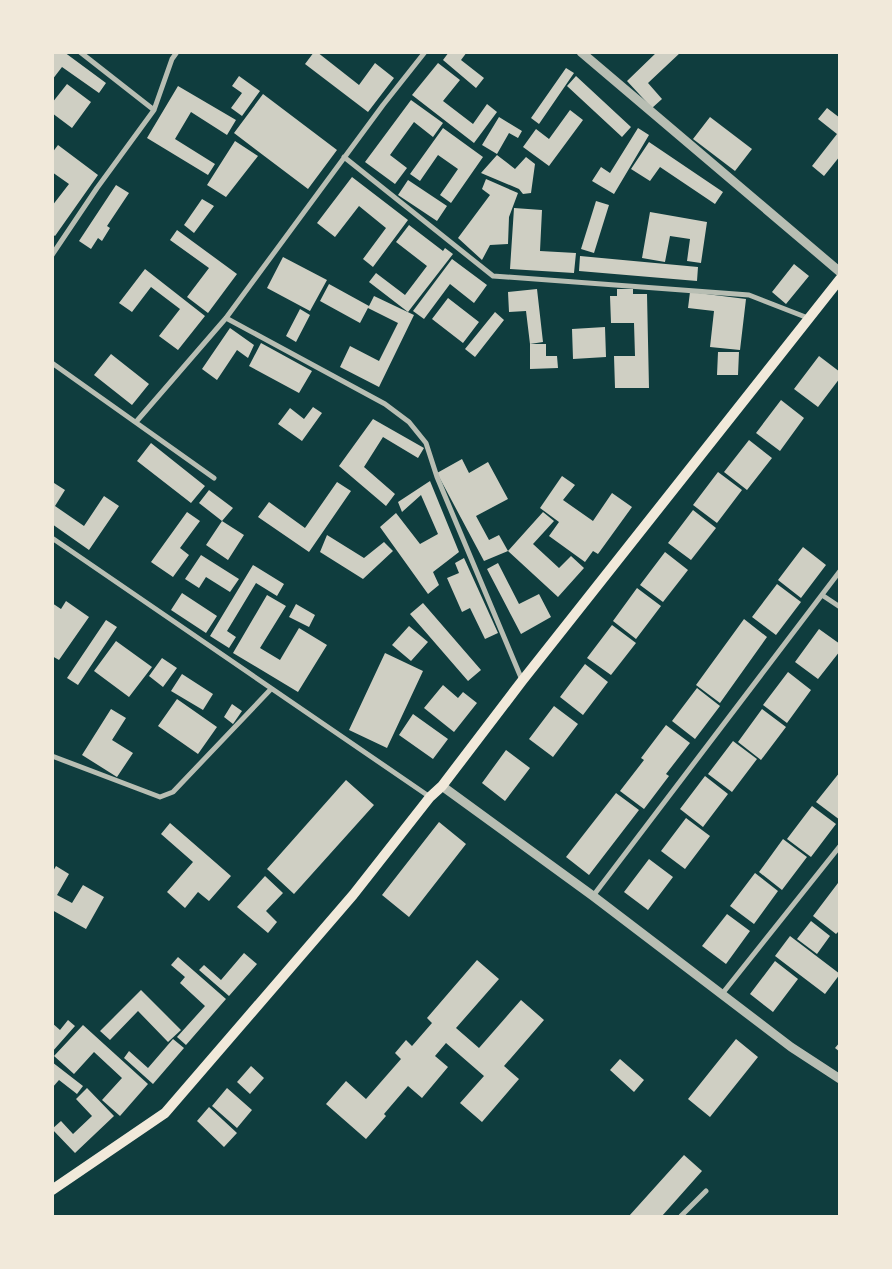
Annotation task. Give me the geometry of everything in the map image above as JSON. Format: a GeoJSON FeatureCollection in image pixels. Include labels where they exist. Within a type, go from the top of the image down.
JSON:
{"type":"FeatureCollection","features":[{"type":"Feature","properties":{"kind":"main road"},"geometry":{"type":"LineString","coordinates":[[52,1190],[165,1113],[353,895],[430,797],[442,786],[522,681],[840,279]]}},
{"type":"Feature","properties":{"kind":"street"},"geometry":{"type":"LineString","coordinates":[[80,52],[154,110]]}},
{"type":"Feature","properties":{"kind":"street"},"geometry":{"type":"LineString","coordinates":[[52,255],[97,188],[154,110],[176,52]]}},
{"type":"Feature","properties":{"kind":"street"},"geometry":{"type":"LineString","coordinates":[[136,422],[226,318],[344,157],[425,52]]}},
{"type":"Feature","properties":{"kind":"street"},"geometry":{"type":"LineString","coordinates":[[580,52],[840,272]]}},
{"type":"Feature","properties":{"kind":"street"},"geometry":{"type":"LineString","coordinates":[[344,157],[493,276],[749,295],[808,318]]}},
{"type":"Feature","properties":{"kind":"street"},"geometry":{"type":"LineString","coordinates":[[226,318],[385,404],[409,422],[426,442],[437,477],[522,681]]}},
{"type":"Feature","properties":{"kind":"street"},"geometry":{"type":"LineString","coordinates":[[52,363],[214,478]]}},
{"type":"Feature","properties":{"kind":"street"},"geometry":{"type":"LineString","coordinates":[[52,538],[430,797]]}},
{"type":"Feature","properties":{"kind":"street"},"geometry":{"type":"LineString","coordinates":[[593,896],[840,571]]}},
{"type":"Feature","properties":{"kind":"street"},"geometry":{"type":"LineString","coordinates":[[822,595],[840,607]]}},
{"type":"Feature","properties":{"kind":"street"},"geometry":{"type":"LineString","coordinates":[[52,756],[160,796],[173,792],[271,689]]}},
{"type":"Feature","properties":{"kind":"street"},"geometry":{"type":"LineString","coordinates":[[442,786],[593,896],[791,1047],[840,1079]]}},
{"type":"Feature","properties":{"kind":"street"},"geometry":{"type":"LineString","coordinates":[[722,994],[840,846]]}},
{"type":"Feature","properties":{"kind":"street"},"geometry":{"type":"LineString","coordinates":[[682,1216],[706,1191]]}},
{"type":"Feature","properties":{"kind":"building"},"geometry":{"type":"Polygon","coordinates":[[[52,52],[64,52],[106,83],[99,93],[62,67],[52,80],[52,52]]]}},
{"type":"Feature","properties":{"kind":"building"},"geometry":{"type":"Polygon","coordinates":[[[314,52],[317,52],[359,85],[375,63],[394,78],[368,112],[305,64],[314,52]]]}},
{"type":"Feature","properties":{"kind":"building"},"geometry":{"type":"Polygon","coordinates":[[[449,52],[467,52],[461,60],[484,78],[476,88],[443,60],[449,52]]]}},
{"type":"Feature","properties":{"kind":"building"},"geometry":{"type":"Polygon","coordinates":[[[657,52],[681,52],[648,83],[662,99],[652,108],[627,81],[657,52]]]}},
{"type":"Feature","properties":{"kind":"building"},"geometry":{"type":"Polygon","coordinates":[[[438,63],[460,80],[443,101],[473,124],[487,104],[497,112],[474,143],[412,95],[438,63]]]}},
{"type":"Feature","properties":{"kind":"building"},"geometry":{"type":"Polygon","coordinates":[[[566,68],[574,73],[539,124],[531,118],[566,68]]]}},
{"type":"Feature","properties":{"kind":"building"},"geometry":{"type":"Polygon","coordinates":[[[239,76],[260,91],[242,116],[231,108],[242,93],[232,86],[239,76]]]}},
{"type":"Feature","properties":{"kind":"building"},"geometry":{"type":"Polygon","coordinates":[[[576,76],[631,127],[622,137],[567,86],[576,76]]]}},
{"type":"Feature","properties":{"kind":"building"},"geometry":{"type":"Polygon","coordinates":[[[67,84],[91,102],[72,128],[52,113],[52,103],[67,84]]]}},
{"type":"Feature","properties":{"kind":"building"},"geometry":{"type":"Polygon","coordinates":[[[178,86],[236,120],[227,135],[191,112],[175,139],[215,164],[208,175],[147,138],[178,86]]]}},
{"type":"Feature","properties":{"kind":"building"},"geometry":{"type":"Polygon","coordinates":[[[263,94],[337,150],[308,189],[234,133],[263,94]]]}},
{"type":"Feature","properties":{"kind":"building"},"geometry":{"type":"Polygon","coordinates":[[[411,100],[443,123],[433,137],[414,122],[390,155],[407,168],[395,184],[365,162],[411,100]]]}},
{"type":"Feature","properties":{"kind":"building"},"geometry":{"type":"Polygon","coordinates":[[[827,108],[840,118],[840,156],[824,176],[812,166],[837,134],[818,119],[827,108]]]}},
{"type":"Feature","properties":{"kind":"building"},"geometry":{"type":"Polygon","coordinates":[[[570,110],[583,120],[549,166],[523,147],[536,129],[549,139],[570,110]]]}},
{"type":"Feature","properties":{"kind":"building"},"geometry":{"type":"Polygon","coordinates":[[[499,117],[522,131],[518,138],[509,133],[497,154],[482,145],[499,117]]]}},
{"type":"Feature","properties":{"kind":"building"},"geometry":{"type":"Polygon","coordinates":[[[710,117],[752,149],[735,171],[693,139],[710,117]]]}},
{"type":"Feature","properties":{"kind":"building"},"geometry":{"type":"Polygon","coordinates":[[[443,128],[483,157],[451,203],[440,195],[458,169],[438,155],[420,181],[410,174],[443,128]]]}},
{"type":"Feature","properties":{"kind":"building"},"geometry":{"type":"Polygon","coordinates":[[[638,128],[649,135],[614,194],[592,181],[601,167],[610,173],[638,128]]]}},
{"type":"Feature","properties":{"kind":"building"},"geometry":{"type":"Polygon","coordinates":[[[235,141],[258,156],[226,197],[207,185],[235,141]]]}},
{"type":"Feature","properties":{"kind":"building"},"geometry":{"type":"Polygon","coordinates":[[[649,142],[723,192],[715,204],[660,167],[650,181],[631,169],[649,142]]]}},
{"type":"Feature","properties":{"kind":"building"},"geometry":{"type":"Polygon","coordinates":[[[58,145],[98,175],[55,236],[52,234],[52,206],[69,184],[52,172],[52,153],[58,145]]]}},
{"type":"Feature","properties":{"kind":"building"},"geometry":{"type":"Polygon","coordinates":[[[497,155],[515,169],[526,157],[535,164],[531,193],[523,194],[519,189],[481,173],[497,155]]]}},
{"type":"Feature","properties":{"kind":"building"},"geometry":{"type":"Polygon","coordinates":[[[352,177],[408,220],[373,267],[363,259],[386,228],[359,206],[335,237],[317,223],[352,177]]]}},
{"type":"Feature","properties":{"kind":"building"},"geometry":{"type":"Polygon","coordinates":[[[486,179],[518,193],[509,217],[508,244],[490,245],[482,260],[458,238],[490,195],[482,189],[486,179]]]}},
{"type":"Feature","properties":{"kind":"building"},"geometry":{"type":"Polygon","coordinates":[[[408,180],[447,206],[437,221],[398,195],[408,180]]]}},
{"type":"Feature","properties":{"kind":"building"},"geometry":{"type":"Polygon","coordinates":[[[116,185],[129,193],[107,226],[110,228],[102,241],[98,238],[91,249],[79,241],[116,185]]]}},
{"type":"Feature","properties":{"kind":"building"},"geometry":{"type":"Polygon","coordinates":[[[202,199],[214,206],[194,233],[184,225],[202,199]]]}},
{"type":"Feature","properties":{"kind":"building"},"geometry":{"type":"Polygon","coordinates":[[[596,201],[609,205],[594,253],[581,249],[596,201]]]}},
{"type":"Feature","properties":{"kind":"building"},"geometry":{"type":"Polygon","coordinates":[[[514,208],[542,210],[540,251],[576,253],[574,273],[510,269],[514,208]]]}},
{"type":"Feature","properties":{"kind":"building"},"geometry":{"type":"Polygon","coordinates":[[[650,212],[707,222],[701,263],[687,261],[690,239],[670,236],[665,262],[642,258],[650,212]]]}},
{"type":"Feature","properties":{"kind":"building"},"geometry":{"type":"Polygon","coordinates":[[[409,225],[443,251],[445,248],[453,254],[408,312],[369,282],[376,273],[405,295],[427,266],[396,242],[409,225]]]}},
{"type":"Feature","properties":{"kind":"building"},"geometry":{"type":"Polygon","coordinates":[[[177,230],[237,274],[208,313],[187,297],[209,268],[170,240],[177,230]]]}},
{"type":"Feature","properties":{"kind":"building"},"geometry":{"type":"Polygon","coordinates":[[[580,256],[698,267],[697,281],[579,271],[580,256]]]}},
{"type":"Feature","properties":{"kind":"building"},"geometry":{"type":"Polygon","coordinates":[[[283,257],[327,280],[310,311],[267,288],[283,257]]]}},
{"type":"Feature","properties":{"kind":"building"},"geometry":{"type":"Polygon","coordinates":[[[452,259],[487,285],[474,303],[450,284],[424,319],[413,311],[452,259]]]}},
{"type":"Feature","properties":{"kind":"building"},"geometry":{"type":"Polygon","coordinates":[[[794,264],[809,276],[786,304],[772,292],[794,264]]]}},
{"type":"Feature","properties":{"kind":"building"},"geometry":{"type":"Polygon","coordinates":[[[145,269],[205,316],[178,350],[159,336],[180,309],[151,287],[132,312],[119,303],[145,269]]]}},
{"type":"Feature","properties":{"kind":"building"},"geometry":{"type":"Polygon","coordinates":[[[329,284],[369,306],[360,323],[320,301],[329,284]]]}},
{"type":"Feature","properties":{"kind":"building"},"geometry":{"type":"Polygon","coordinates":[[[537,289],[543,342],[530,344],[526,311],[509,312],[508,292],[537,289]]]}},
{"type":"Feature","properties":{"kind":"building"},"geometry":{"type":"Polygon","coordinates":[[[617,289],[633,289],[633,294],[647,294],[649,388],[615,388],[614,356],[635,356],[634,323],[611,323],[610,296],[617,296],[617,289]]]}},
{"type":"Feature","properties":{"kind":"building"},"geometry":{"type":"Polygon","coordinates":[[[690,292],[746,299],[740,350],[710,347],[714,311],[688,308],[690,292]]]}},
{"type":"Feature","properties":{"kind":"building"},"geometry":{"type":"Polygon","coordinates":[[[374,296],[414,315],[379,387],[340,367],[350,346],[379,361],[398,323],[368,308],[374,296]]]}},
{"type":"Feature","properties":{"kind":"building"},"geometry":{"type":"Polygon","coordinates":[[[448,298],[479,322],[463,343],[432,319],[448,298]]]}},
{"type":"Feature","properties":{"kind":"building"},"geometry":{"type":"Polygon","coordinates":[[[300,309],[310,315],[296,342],[286,336],[300,309]]]}},
{"type":"Feature","properties":{"kind":"building"},"geometry":{"type":"Polygon","coordinates":[[[495,312],[504,320],[475,357],[465,349],[495,312]]]}},
{"type":"Feature","properties":{"kind":"building"},"geometry":{"type":"Polygon","coordinates":[[[605,327],[606,357],[573,359],[572,329],[605,327]]]}},
{"type":"Feature","properties":{"kind":"building"},"geometry":{"type":"Polygon","coordinates":[[[230,328],[254,345],[248,358],[237,350],[217,380],[202,369],[230,328]]]}},
{"type":"Feature","properties":{"kind":"building"},"geometry":{"type":"Polygon","coordinates":[[[261,343],[312,371],[299,393],[249,366],[261,343]]]}},
{"type":"Feature","properties":{"kind":"building"},"geometry":{"type":"Polygon","coordinates":[[[530,344],[546,344],[546,356],[557,356],[558,368],[530,369],[530,344]]]}},
{"type":"Feature","properties":{"kind":"building"},"geometry":{"type":"Polygon","coordinates":[[[718,352],[739,352],[738,375],[717,375],[718,352]]]}},
{"type":"Feature","properties":{"kind":"building"},"geometry":{"type":"Polygon","coordinates":[[[111,354],[149,384],[132,405],[94,375],[111,354]]]}},
{"type":"Feature","properties":{"kind":"building"},"geometry":{"type":"Polygon","coordinates":[[[819,356],[840,372],[840,378],[818,407],[794,389],[819,356]]]}},
{"type":"Feature","properties":{"kind":"building"},"geometry":{"type":"Polygon","coordinates":[[[781,400],[804,418],[780,451],[756,433],[781,400]]]}},
{"type":"Feature","properties":{"kind":"building"},"geometry":{"type":"Polygon","coordinates":[[[313,407],[322,413],[302,441],[278,424],[290,408],[304,419],[313,407]]]}},
{"type":"Feature","properties":{"kind":"building"},"geometry":{"type":"Polygon","coordinates":[[[373,419],[424,448],[418,458],[383,437],[364,467],[395,494],[386,506],[339,466],[373,419]]]}},
{"type":"Feature","properties":{"kind":"building"},"geometry":{"type":"Polygon","coordinates":[[[749,440],[772,458],[747,490],[724,472],[749,440]]]}},
{"type":"Feature","properties":{"kind":"building"},"geometry":{"type":"Polygon","coordinates":[[[151,443],[205,486],[191,503],[137,461],[151,443]]]}},
{"type":"Feature","properties":{"kind":"building"},"geometry":{"type":"Polygon","coordinates":[[[462,459],[469,473],[488,462],[508,499],[476,516],[489,540],[499,535],[508,551],[484,561],[437,473],[462,459]]]}},
{"type":"Feature","properties":{"kind":"building"},"geometry":{"type":"Polygon","coordinates":[[[718,472],[742,490],[717,523],[693,505],[718,472]]]}},
{"type":"Feature","properties":{"kind":"building"},"geometry":{"type":"Polygon","coordinates":[[[562,476],[575,485],[563,500],[593,521],[612,493],[632,507],[598,554],[593,551],[585,562],[549,536],[559,522],[540,508],[562,476]]]}},
{"type":"Feature","properties":{"kind":"building"},"geometry":{"type":"Polygon","coordinates":[[[430,481],[459,552],[433,572],[439,585],[428,594],[380,527],[396,513],[420,544],[438,534],[421,495],[402,512],[398,502],[430,481]]]}},
{"type":"Feature","properties":{"kind":"building"},"geometry":{"type":"Polygon","coordinates":[[[337,482],[351,491],[309,552],[258,517],[269,502],[305,528],[337,482]]]}},
{"type":"Feature","properties":{"kind":"building"},"geometry":{"type":"Polygon","coordinates":[[[54,483],[65,490],[55,506],[84,526],[104,496],[119,506],[89,550],[52,524],[52,486],[54,483]]]}},
{"type":"Feature","properties":{"kind":"building"},"geometry":{"type":"Polygon","coordinates":[[[209,490],[233,508],[222,521],[199,503],[209,490]]]}},
{"type":"Feature","properties":{"kind":"building"},"geometry":{"type":"Polygon","coordinates":[[[693,510],[716,528],[691,560],[668,543],[693,510]]]}},
{"type":"Feature","properties":{"kind":"building"},"geometry":{"type":"Polygon","coordinates":[[[187,512],[200,521],[180,548],[189,555],[173,577],[151,562],[187,512]]]}},
{"type":"Feature","properties":{"kind":"building"},"geometry":{"type":"Polygon","coordinates":[[[543,512],[554,521],[533,544],[559,568],[571,556],[584,568],[558,597],[508,551],[543,512]]]}},
{"type":"Feature","properties":{"kind":"building"},"geometry":{"type":"Polygon","coordinates":[[[222,521],[244,535],[228,560],[206,545],[222,521]]]}},
{"type":"Feature","properties":{"kind":"building"},"geometry":{"type":"Polygon","coordinates":[[[327,535],[364,558],[384,542],[393,551],[363,579],[320,552],[327,535]]]}},
{"type":"Feature","properties":{"kind":"building"},"geometry":{"type":"Polygon","coordinates":[[[803,547],[826,565],[801,598],[778,580],[803,547]]]}},
{"type":"Feature","properties":{"kind":"building"},"geometry":{"type":"Polygon","coordinates":[[[665,552],[688,570],[663,602],[640,585],[665,552]]]}},
{"type":"Feature","properties":{"kind":"building"},"geometry":{"type":"Polygon","coordinates":[[[201,555],[239,579],[230,592],[206,577],[199,588],[185,579],[201,555]]]}},
{"type":"Feature","properties":{"kind":"building"},"geometry":{"type":"Polygon","coordinates":[[[464,558],[498,633],[485,639],[470,608],[462,612],[447,578],[459,573],[455,563],[464,558]]]}},
{"type":"Feature","properties":{"kind":"building"},"geometry":{"type":"Polygon","coordinates":[[[498,563],[519,604],[539,594],[551,617],[521,634],[487,569],[498,563]]]}},
{"type":"Feature","properties":{"kind":"building"},"geometry":{"type":"Polygon","coordinates":[[[253,565],[284,584],[277,596],[256,583],[227,631],[236,637],[229,648],[210,636],[253,565]]]}},
{"type":"Feature","properties":{"kind":"building"},"geometry":{"type":"Polygon","coordinates":[[[777,584],[801,602],[776,635],[752,617],[777,584]]]}},
{"type":"Feature","properties":{"kind":"building"},"geometry":{"type":"Polygon","coordinates":[[[637,588],[661,606],[636,639],[613,621],[637,588]]]}},
{"type":"Feature","properties":{"kind":"building"},"geometry":{"type":"Polygon","coordinates":[[[182,593],[217,616],[206,633],[171,610],[182,593]]]}},
{"type":"Feature","properties":{"kind":"building"},"geometry":{"type":"Polygon","coordinates":[[[267,595],[286,606],[260,648],[280,660],[299,628],[327,645],[298,692],[233,653],[267,595]]]}},
{"type":"Feature","properties":{"kind":"building"},"geometry":{"type":"Polygon","coordinates":[[[66,601],[89,617],[59,660],[52,656],[52,603],[61,609],[66,601]]]}},
{"type":"Feature","properties":{"kind":"building"},"geometry":{"type":"Polygon","coordinates":[[[423,603],[481,670],[468,681],[410,614],[423,603]]]}},
{"type":"Feature","properties":{"kind":"building"},"geometry":{"type":"Polygon","coordinates":[[[296,604],[315,615],[309,627],[289,617],[296,604]]]}},
{"type":"Feature","properties":{"kind":"building"},"geometry":{"type":"Polygon","coordinates":[[[744,619],[767,637],[720,703],[696,685],[744,619]]]}},
{"type":"Feature","properties":{"kind":"building"},"geometry":{"type":"Polygon","coordinates":[[[106,620],[117,627],[78,685],[67,678],[106,620]]]}},
{"type":"Feature","properties":{"kind":"building"},"geometry":{"type":"Polygon","coordinates":[[[612,625],[636,643],[611,675],[587,658],[612,625]]]}},
{"type":"Feature","properties":{"kind":"building"},"geometry":{"type":"Polygon","coordinates":[[[409,626],[428,642],[411,661],[392,645],[409,626]]]}},
{"type":"Feature","properties":{"kind":"building"},"geometry":{"type":"Polygon","coordinates":[[[819,629],[840,644],[840,651],[818,679],[795,662],[819,629]]]}},
{"type":"Feature","properties":{"kind":"building"},"geometry":{"type":"Polygon","coordinates":[[[116,641],[152,667],[129,697],[94,671],[116,641]]]}},
{"type":"Feature","properties":{"kind":"building"},"geometry":{"type":"Polygon","coordinates":[[[385,653],[423,671],[387,748],[349,730],[385,653]]]}},
{"type":"Feature","properties":{"kind":"building"},"geometry":{"type":"Polygon","coordinates":[[[162,658],[177,668],[163,687],[149,676],[162,658]]]}},
{"type":"Feature","properties":{"kind":"building"},"geometry":{"type":"Polygon","coordinates":[[[585,664],[608,682],[583,715],[560,697],[585,664]]]}},
{"type":"Feature","properties":{"kind":"building"},"geometry":{"type":"Polygon","coordinates":[[[788,672],[811,690],[787,723],[763,705],[788,672]]]}},
{"type":"Feature","properties":{"kind":"building"},"geometry":{"type":"Polygon","coordinates":[[[182,674],[213,694],[203,710],[171,691],[182,674]]]}},
{"type":"Feature","properties":{"kind":"building"},"geometry":{"type":"Polygon","coordinates":[[[443,685],[458,698],[463,692],[477,703],[454,732],[424,708],[443,685]]]}},
{"type":"Feature","properties":{"kind":"building"},"geometry":{"type":"Polygon","coordinates":[[[697,688],[720,706],[695,739],[672,721],[697,688]]]}},
{"type":"Feature","properties":{"kind":"building"},"geometry":{"type":"Polygon","coordinates":[[[177,699],[217,727],[198,754],[158,726],[177,699]]]}},
{"type":"Feature","properties":{"kind":"building"},"geometry":{"type":"Polygon","coordinates":[[[232,704],[242,711],[233,724],[224,717],[232,704]]]}},
{"type":"Feature","properties":{"kind":"building"},"geometry":{"type":"Polygon","coordinates":[[[554,706],[578,724],[553,757],[529,739],[554,706]]]}},
{"type":"Feature","properties":{"kind":"building"},"geometry":{"type":"Polygon","coordinates":[[[111,709],[126,718],[112,740],[133,753],[117,777],[82,755],[111,709]]]}},
{"type":"Feature","properties":{"kind":"building"},"geometry":{"type":"Polygon","coordinates":[[[762,709],[786,727],[761,760],[738,742],[762,709]]]}},
{"type":"Feature","properties":{"kind":"building"},"geometry":{"type":"Polygon","coordinates":[[[413,714],[448,739],[433,759],[399,735],[413,714]]]}},
{"type":"Feature","properties":{"kind":"building"},"geometry":{"type":"Polygon","coordinates":[[[666,725],[690,743],[666,774],[669,776],[644,809],[620,791],[644,760],[641,758],[666,725]]]}},
{"type":"Feature","properties":{"kind":"building"},"geometry":{"type":"Polygon","coordinates":[[[733,741],[757,759],[732,792],[708,774],[733,741]]]}},
{"type":"Feature","properties":{"kind":"building"},"geometry":{"type":"Polygon","coordinates":[[[506,750],[530,768],[505,801],[482,783],[506,750]]]}},
{"type":"Feature","properties":{"kind":"building"},"geometry":{"type":"Polygon","coordinates":[[[840,772],[840,820],[816,802],[840,772]]]}},
{"type":"Feature","properties":{"kind":"building"},"geometry":{"type":"Polygon","coordinates":[[[705,776],[728,794],[703,827],[680,809],[705,776]]]}},
{"type":"Feature","properties":{"kind":"building"},"geometry":{"type":"Polygon","coordinates":[[[346,780],[374,805],[294,894],[267,869],[346,780]]]}},
{"type":"Feature","properties":{"kind":"building"},"geometry":{"type":"Polygon","coordinates":[[[616,793],[639,810],[589,875],[566,857],[616,793]]]}},
{"type":"Feature","properties":{"kind":"building"},"geometry":{"type":"Polygon","coordinates":[[[812,806],[836,824],[811,857],[787,839],[812,806]]]}},
{"type":"Feature","properties":{"kind":"building"},"geometry":{"type":"Polygon","coordinates":[[[686,818],[710,836],[685,869],[661,851],[686,818]]]}},
{"type":"Feature","properties":{"kind":"building"},"geometry":{"type":"Polygon","coordinates":[[[439,822],[466,844],[409,917],[382,895],[439,822]]]}},
{"type":"Feature","properties":{"kind":"building"},"geometry":{"type":"Polygon","coordinates":[[[170,823],[231,876],[209,901],[198,892],[185,908],[167,892],[193,862],[161,834],[170,823]]]}},
{"type":"Feature","properties":{"kind":"building"},"geometry":{"type":"Polygon","coordinates":[[[783,839],[807,857],[782,890],[759,872],[783,839]]]}},
{"type":"Feature","properties":{"kind":"building"},"geometry":{"type":"Polygon","coordinates":[[[649,859],[673,877],[648,910],[624,892],[649,859]]]}},
{"type":"Feature","properties":{"kind":"building"},"geometry":{"type":"Polygon","coordinates":[[[56,866],[69,874],[57,895],[72,903],[83,885],[104,897],[86,929],[52,910],[52,873],[56,866]]]}},
{"type":"Feature","properties":{"kind":"building"},"geometry":{"type":"Polygon","coordinates":[[[755,873],[778,891],[754,924],[730,906],[755,873]]]}},
{"type":"Feature","properties":{"kind":"building"},"geometry":{"type":"Polygon","coordinates":[[[265,876],[283,893],[266,911],[277,922],[268,933],[237,907],[265,876]]]}},
{"type":"Feature","properties":{"kind":"building"},"geometry":{"type":"Polygon","coordinates":[[[838,883],[840,885],[840,930],[836,934],[813,916],[838,883]]]}},
{"type":"Feature","properties":{"kind":"building"},"geometry":{"type":"Polygon","coordinates":[[[727,914],[750,931],[726,964],[702,946],[727,914]]]}},
{"type":"Feature","properties":{"kind":"building"},"geometry":{"type":"Polygon","coordinates":[[[811,921],[830,936],[817,954],[797,939],[811,921]]]}},
{"type":"Feature","properties":{"kind":"building"},"geometry":{"type":"Polygon","coordinates":[[[790,936],[840,974],[825,994],[775,956],[790,936]]]}},
{"type":"Feature","properties":{"kind":"building"},"geometry":{"type":"Polygon","coordinates":[[[244,953],[257,964],[229,996],[199,970],[204,965],[221,980],[244,953]]]}},
{"type":"Feature","properties":{"kind":"building"},"geometry":{"type":"Polygon","coordinates":[[[178,957],[226,999],[186,1045],[177,1037],[205,1006],[180,983],[185,977],[171,965],[178,957]]]}},
{"type":"Feature","properties":{"kind":"building"},"geometry":{"type":"Polygon","coordinates":[[[477,960],[499,979],[456,1028],[479,1048],[521,1000],[544,1020],[504,1066],[519,1079],[482,1122],[460,1103],[484,1076],[446,1043],[435,1056],[448,1067],[422,1098],[408,1086],[366,1139],[326,1104],[346,1081],[366,1099],[401,1059],[395,1053],[406,1040],[412,1046],[432,1023],[427,1018],[477,960]]]}},
{"type":"Feature","properties":{"kind":"building"},"geometry":{"type":"Polygon","coordinates":[[[775,961],[798,979],[773,1012],[750,994],[775,961]]]}},
{"type":"Feature","properties":{"kind":"building"},"geometry":{"type":"Polygon","coordinates":[[[141,990],[181,1030],[168,1042],[138,1011],[110,1040],[100,1031],[141,990]]]}},
{"type":"Feature","properties":{"kind":"building"},"geometry":{"type":"Polygon","coordinates":[[[68,1020],[75,1026],[52,1052],[52,1023],[60,1030],[68,1020]]]}},
{"type":"Feature","properties":{"kind":"building"},"geometry":{"type":"Polygon","coordinates":[[[83,1025],[148,1084],[120,1116],[102,1100],[122,1078],[94,1052],[74,1074],[54,1056],[83,1025]]]}},
{"type":"Feature","properties":{"kind":"building"},"geometry":{"type":"Polygon","coordinates":[[[173,1039],[184,1048],[153,1084],[124,1058],[129,1051],[148,1068],[173,1039]]]}},
{"type":"Feature","properties":{"kind":"building"},"geometry":{"type":"Polygon","coordinates":[[[736,1039],[758,1057],[710,1117],[688,1099],[736,1039]]]}},
{"type":"Feature","properties":{"kind":"building"},"geometry":{"type":"Polygon","coordinates":[[[840,1042],[840,1052],[835,1048],[840,1042]]]}},
{"type":"Feature","properties":{"kind":"building"},"geometry":{"type":"Polygon","coordinates":[[[620,1059],[644,1080],[634,1092],[610,1070],[620,1059]]]}},
{"type":"Feature","properties":{"kind":"building"},"geometry":{"type":"Polygon","coordinates":[[[52,1062],[83,1086],[77,1094],[59,1080],[52,1088],[52,1062]]]}},
{"type":"Feature","properties":{"kind":"building"},"geometry":{"type":"Polygon","coordinates":[[[251,1066],[264,1078],[250,1094],[237,1082],[251,1066]]]}},
{"type":"Feature","properties":{"kind":"building"},"geometry":{"type":"Polygon","coordinates":[[[87,1088],[114,1116],[75,1153],[52,1129],[61,1121],[73,1134],[92,1116],[76,1099],[87,1088]]]}},
{"type":"Feature","properties":{"kind":"building"},"geometry":{"type":"Polygon","coordinates":[[[227,1088],[252,1110],[237,1128],[212,1106],[227,1088]]]}},
{"type":"Feature","properties":{"kind":"building"},"geometry":{"type":"Polygon","coordinates":[[[209,1107],[237,1133],[224,1147],[197,1121],[209,1107]]]}},
{"type":"Feature","properties":{"kind":"building"},"geometry":{"type":"Polygon","coordinates":[[[684,1155],[702,1171],[662,1216],[629,1216],[684,1155]]]}}]}
